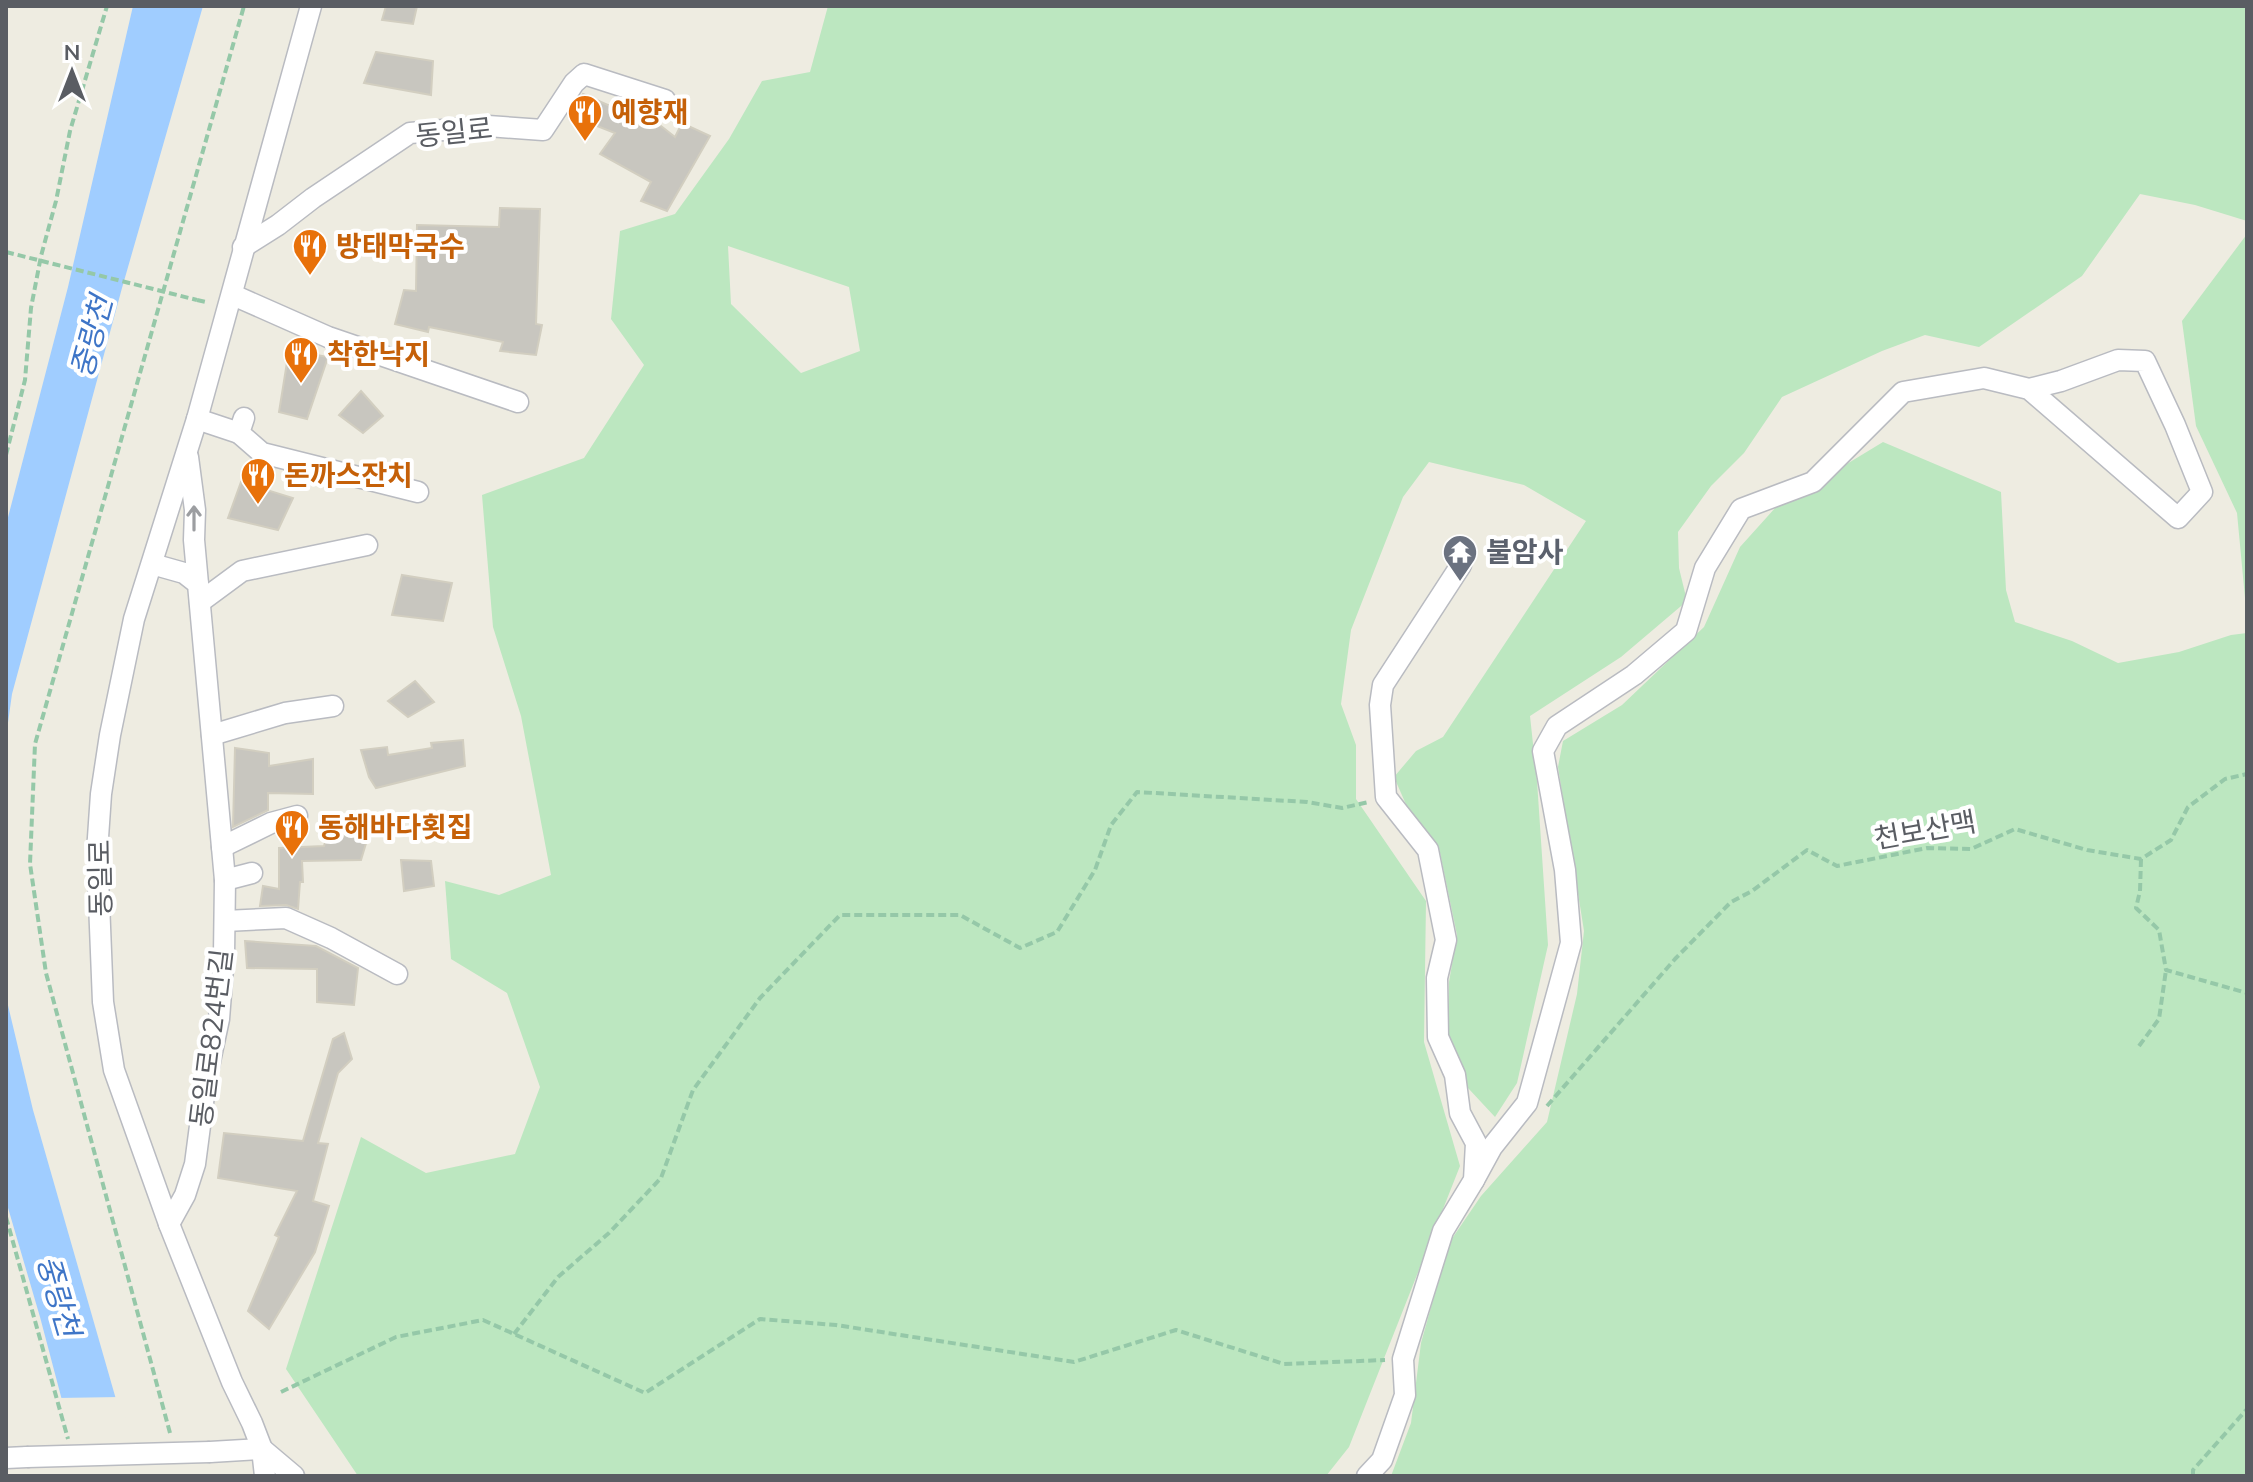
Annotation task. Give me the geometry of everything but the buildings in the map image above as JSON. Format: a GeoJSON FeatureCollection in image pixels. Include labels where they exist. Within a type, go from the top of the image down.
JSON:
{"type":"FeatureCollection","features":[{"type":"Feature","properties":{"kind":"street","name":"동일로"},"geometry":{"type":"LineString","coordinates":[[265,1476],[262,1449],[169,1224],[114,1070],[103,1002],[97,852],[101,794],[110,735],[134,619],[233,295],[243,247],[311,6]]}},
{"type":"Feature","properties":{"kind":"street","name":"동일로"},"geometry":{"type":"LineString","coordinates":[[243,247],[410,133],[488,126],[543,130],[574,83],[584,74],[665,100]]}},
{"type":"Feature","properties":{"kind":"street"},"geometry":{"type":"LineString","coordinates":[[233,295],[328,337],[518,402]]}},
{"type":"Feature","properties":{"kind":"street"},"geometry":{"type":"LineString","coordinates":[[1367,1476],[1382,1460],[1405,1395],[1403,1359],[1443,1231],[1492,1147],[1527,1103],[1571,943],[1565,870],[1543,751],[1557,726],[1634,675],[1686,631],[1705,568],[1741,509],[1813,482],[1903,392],[1984,378],[2029,389],[2178,518],[2202,492],[2145,361],[2118,360],[2029,389]]}},
{"type":"Feature","properties":{"kind":"street"},"geometry":{"type":"LineString","coordinates":[[197,419],[242,425],[262,453],[418,492]]}},
{"type":"Feature","properties":{"kind":"street","name":"동일로824번길"},"geometry":{"type":"LineString","coordinates":[[169,1224],[185,1195],[195,1164],[206,1080],[219,1019],[225,921],[225,880],[194,540],[195,510],[187,451]]}},
{"type":"Feature","properties":{"kind":"street"},"geometry":{"type":"LineString","coordinates":[[152,564],[184,573],[199,593],[242,571],[367,545]]}},
{"type":"Feature","properties":{"kind":"street"},"geometry":{"type":"LineString","coordinates":[[1461,565],[1383,685],[1380,705],[1386,797],[1428,850],[1446,940],[1437,978],[1438,1037],[1455,1075],[1460,1113],[1476,1143],[1474,1180]]}},
{"type":"Feature","properties":{"kind":"street"},"geometry":{"type":"LineString","coordinates":[[212,735],[285,713],[333,706]]}},
{"type":"Feature","properties":{"kind":"street"},"geometry":{"type":"LineString","coordinates":[[222,847],[271,823],[297,816]]}},
{"type":"Feature","properties":{"kind":"street"},"geometry":{"type":"LineString","coordinates":[[225,880],[252,873]]}},
{"type":"Feature","properties":{"kind":"street"},"geometry":{"type":"LineString","coordinates":[[225,921],[286,918],[331,938],[397,974]]}},
{"type":"Feature","properties":{"kind":"street","name":"동일로"},"geometry":{"type":"LineString","coordinates":[[262,1449],[294,1476]]}},
{"type":"Feature","properties":{"kind":"street"},"geometry":{"type":"LineString","coordinates":[[6,1458],[262,1449]]}},
{"type":"Feature","properties":{"kind":"path"},"geometry":{"type":"LineString","coordinates":[[6,452],[25,380],[31,308],[41,256],[70,131],[107,6]]}},
{"type":"Feature","properties":{"kind":"path"},"geometry":{"type":"LineString","coordinates":[[6,252],[206,302]]}},
{"type":"Feature","properties":{"kind":"path"},"geometry":{"type":"LineString","coordinates":[[2139,1046],[2159,1019],[2166,970],[2159,930],[2136,908],[2141,859],[2171,840],[2188,807],[2225,779],[2247,774]]}},
{"type":"Feature","properties":{"kind":"path"},"geometry":{"type":"LineString","coordinates":[[514,1334],[558,1277],[609,1233],[661,1178],[693,1090],[760,998],[840,915],[960,915],[1020,948],[1057,932],[1095,870],[1111,825],[1137,792],[1307,802],[1342,808],[1386,797]]}},
{"type":"Feature","properties":{"kind":"path","name":"천보산맥"},"geometry":{"type":"LineString","coordinates":[[1542,1111],[1675,959],[1731,902],[1752,891],[1807,850],[1837,866],[1927,848],[1971,849],[2015,829],[2087,850],[2141,859]]}},
{"type":"Feature","properties":{"kind":"path"},"geometry":{"type":"LineString","coordinates":[[2166,970],[2247,993]]}},
{"type":"Feature","properties":{"kind":"path"},"geometry":{"type":"LineString","coordinates":[[6,1217],[71,1448]]}},
{"type":"Feature","properties":{"kind":"path"},"geometry":{"type":"LineString","coordinates":[[281,1392],[396,1337],[483,1320],[645,1393],[760,1319],[836,1325],[1074,1362],[1176,1330],[1284,1364],[1403,1359]]}},
{"type":"Feature","properties":{"kind":"path"},"geometry":{"type":"LineString","coordinates":[[2193,1476],[2193,1470],[2247,1409]]}},
{"type":"Feature","properties":{"kind":"green space"},"geometry":{"type":"Polygon","coordinates":[[[828,6],[2247,6],[2247,221],[2195,205],[2140,194],[2082,276],[1979,347],[1925,335],[1882,351],[1782,397],[1744,453],[1711,486],[1678,532],[1679,568],[1687,601],[1621,657],[1530,716],[1548,945],[1517,1083],[1495,1117],[1468,1088],[1448,1035],[1449,982],[1457,935],[1439,848],[1408,809],[1394,777],[1416,751],[1443,737],[1586,521],[1524,485],[1429,462],[1403,497],[1351,630],[1341,704],[1356,745],[1356,799],[1426,901],[1424,1042],[1460,1166],[1349,1447],[1326,1476],[358,1476],[286,1369],[361,1137],[426,1173],[515,1154],[540,1087],[507,993],[451,959],[445,881],[499,895],[551,875],[521,716],[493,627],[482,495],[584,458],[644,365],[611,319],[620,231],[675,214],[729,139],[762,81],[810,72],[828,6]],[[728,246],[731,304],[801,373],[860,351],[849,287],[728,246]]]}},
{"type":"Feature","properties":{"kind":"green space"},"geometry":{"type":"Polygon","coordinates":[[[2247,234],[2247,619],[2237,513],[2196,426],[2182,321],[2247,234]]]}},
{"type":"Feature","properties":{"kind":"green space"},"geometry":{"type":"Polygon","coordinates":[[[1883,442],[2001,492],[2006,590],[2015,622],[2072,641],[2118,663],[2179,652],[2247,633],[2247,1476],[1391,1476],[1411,1423],[1421,1343],[1449,1243],[1481,1196],[1547,1122],[1577,994],[1584,931],[1558,767],[1563,741],[1622,705],[1704,627],[1740,547],[1776,507],[1883,442]]]}},
{"type":"Feature","properties":{"kind":"water","name":"중랑천"},"geometry":{"type":"Polygon","coordinates":[[[133,6],[203,6],[122,288],[12,694],[6,737],[6,525],[68,287],[133,6]]]}},
{"type":"Feature","properties":{"kind":"water","name":"중랑천"},"geometry":{"type":"Polygon","coordinates":[[[6,997],[33,1110],[138,1476],[82,1476],[6,1201],[6,997]]]}},
{"type":"Feature","properties":{"kind":"pier"},"geometry":{"type":"Polygon","coordinates":[[[120,1397],[142,1476],[77,1476],[57,1398],[120,1397]]]}},
{"type":"Feature","properties":{"kind":"place","name":"예향재"},"geometry":{"type":"Point","coordinates":[585,143]}},
{"type":"Feature","properties":{"kind":"place","name":"방태막국수"},"geometry":{"type":"Point","coordinates":[310,277]}},
{"type":"Feature","properties":{"kind":"place","name":"착한낙지"},"geometry":{"type":"Point","coordinates":[301,385]}},
{"type":"Feature","properties":{"kind":"place","name":"돈까스잔치"},"geometry":{"type":"Point","coordinates":[258,506]}},
{"type":"Feature","properties":{"kind":"place","name":"불암사"},"geometry":{"type":"Point","coordinates":[1460,583]}},
{"type":"Feature","properties":{"kind":"place","name":"동해바다횟집"},"geometry":{"type":"Point","coordinates":[292,858]}}]}
